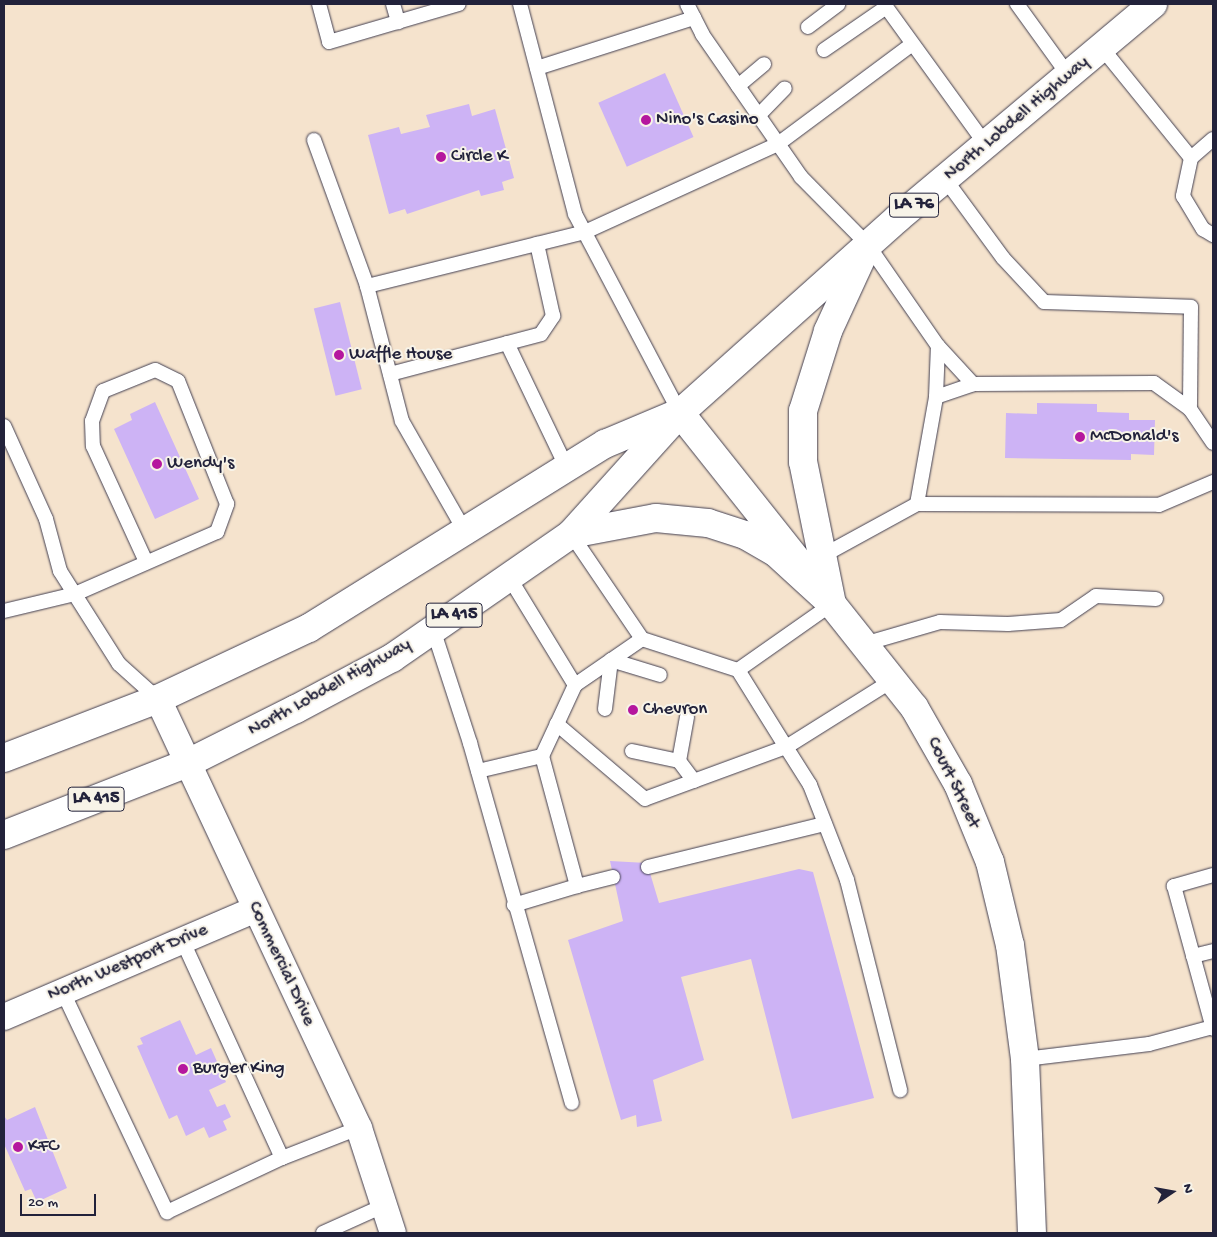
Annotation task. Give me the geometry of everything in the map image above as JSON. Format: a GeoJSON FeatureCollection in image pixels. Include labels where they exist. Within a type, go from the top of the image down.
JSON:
{"type":"FeatureCollection","features":[{"type":"Feature","properties":{"kind":"main road","name":"North Lobdell Highway"},"geometry":{"type":"LineString","coordinates":[[4,835],[188,763],[392,658],[572,534],[680,413],[868,245],[1153,4]]}},
{"type":"Feature","properties":{"kind":"main road"},"geometry":{"type":"LineString","coordinates":[[832,604],[824,555],[803,462],[803,411],[828,332],[868,245]]}},
{"type":"Feature","properties":{"kind":"main road","name":"North Lobdell Highway"},"geometry":{"type":"LineString","coordinates":[[4,758],[158,700],[309,628],[466,533],[605,444],[680,413]]}},
{"type":"Feature","properties":{"kind":"main road","name":"Court Street"},"geometry":{"type":"LineString","coordinates":[[680,413],[914,707],[958,784],[990,862],[1010,945],[1025,1060],[1032,1233]]}},
{"type":"Feature","properties":{"kind":"main road"},"geometry":{"type":"LineString","coordinates":[[572,534],[656,518],[708,523],[745,535],[775,552],[832,604]]}},
{"type":"Feature","properties":{"kind":"street","name":"Commercial Drive"},"geometry":{"type":"LineString","coordinates":[[158,700],[254,910],[359,1128],[393,1233]]}},
{"type":"Feature","properties":{"kind":"street","name":"North Westport Drive"},"geometry":{"type":"LineString","coordinates":[[4,1017],[62,990],[254,910]]}},
{"type":"Feature","properties":{"kind":"lane"},"geometry":{"type":"LineString","coordinates":[[319,4],[329,42],[454,4]]}},
{"type":"Feature","properties":{"kind":"lane"},"geometry":{"type":"LineString","coordinates":[[392,4],[398,22]]}},
{"type":"Feature","properties":{"kind":"lane"},"geometry":{"type":"LineString","coordinates":[[520,4],[575,214],[680,413]]}},
{"type":"Feature","properties":{"kind":"lane"},"geometry":{"type":"LineString","coordinates":[[687,4],[738,86],[801,177],[868,245],[938,346],[973,384]]}},
{"type":"Feature","properties":{"kind":"lane"},"geometry":{"type":"LineString","coordinates":[[808,28],[838,4]]}},
{"type":"Feature","properties":{"kind":"lane"},"geometry":{"type":"LineString","coordinates":[[1017,4],[1069,76]]}},
{"type":"Feature","properties":{"kind":"lane"},"geometry":{"type":"LineString","coordinates":[[824,50],[884,6],[986,145]]}},
{"type":"Feature","properties":{"kind":"lane"},"geometry":{"type":"LineString","coordinates":[[537,68],[694,18]]}},
{"type":"Feature","properties":{"kind":"lane"},"geometry":{"type":"LineString","coordinates":[[367,286],[585,232],[778,144],[912,44]]}},
{"type":"Feature","properties":{"kind":"lane"},"geometry":{"type":"LineString","coordinates":[[1102,48],[1190,158]]}},
{"type":"Feature","properties":{"kind":"lane"},"geometry":{"type":"LineString","coordinates":[[738,86],[764,64]]}},
{"type":"Feature","properties":{"kind":"lane"},"geometry":{"type":"LineString","coordinates":[[759,115],[785,88]]}},
{"type":"Feature","properties":{"kind":"lane"},"geometry":{"type":"LineString","coordinates":[[1213,139],[1190,158],[1183,196],[1203,229],[1213,235]]}},
{"type":"Feature","properties":{"kind":"lane"},"geometry":{"type":"LineString","coordinates":[[314,140],[367,286],[402,421],[466,533]]}},
{"type":"Feature","properties":{"kind":"lane"},"geometry":{"type":"LineString","coordinates":[[945,179],[1003,258],[1044,302],[1191,307],[1190,409]]}},
{"type":"Feature","properties":{"kind":"lane"},"geometry":{"type":"LineString","coordinates":[[390,374],[541,334],[553,316],[537,244]]}},
{"type":"Feature","properties":{"kind":"lane"},"geometry":{"type":"LineString","coordinates":[[507,343],[567,468]]}},
{"type":"Feature","properties":{"kind":"lane"},"geometry":{"type":"LineString","coordinates":[[917,504],[936,397],[938,346]]}},
{"type":"Feature","properties":{"kind":"lane"},"geometry":{"type":"LineString","coordinates":[[4,611],[76,594],[217,532],[227,504],[178,381],[155,370],[103,391],[92,421],[93,446],[146,562]]}},
{"type":"Feature","properties":{"kind":"lane"},"geometry":{"type":"LineString","coordinates":[[936,397],[973,384],[1154,383],[1190,409],[1213,443]]}},
{"type":"Feature","properties":{"kind":"lane"},"geometry":{"type":"LineString","coordinates":[[4,426],[46,519],[60,571],[118,664],[158,700]]}},
{"type":"Feature","properties":{"kind":"lane"},"geometry":{"type":"LineString","coordinates":[[824,555],[917,504],[1159,504],[1213,482]]}},
{"type":"Feature","properties":{"kind":"lane"},"geometry":{"type":"LineString","coordinates":[[572,534],[642,639],[738,670],[810,785],[847,880],[900,1090]]}},
{"type":"Feature","properties":{"kind":"lane"},"geometry":{"type":"LineString","coordinates":[[509,577],[575,685]]}},
{"type":"Feature","properties":{"kind":"lane"},"geometry":{"type":"LineString","coordinates":[[864,644],[940,622],[1008,624],[1061,620],[1096,596],[1156,599]]}},
{"type":"Feature","properties":{"kind":"lane"},"geometry":{"type":"LineString","coordinates":[[738,670],[832,604]]}},
{"type":"Feature","properties":{"kind":"lane"},"geometry":{"type":"LineString","coordinates":[[433,629],[478,771],[514,905],[572,1103]]}},
{"type":"Feature","properties":{"kind":"lane"},"geometry":{"type":"LineString","coordinates":[[577,886],[542,756],[575,685],[642,639]]}},
{"type":"Feature","properties":{"kind":"lane"},"geometry":{"type":"LineString","coordinates":[[611,660],[660,675]]}},
{"type":"Feature","properties":{"kind":"lane"},"geometry":{"type":"LineString","coordinates":[[605,709],[611,660]]}},
{"type":"Feature","properties":{"kind":"lane"},"geometry":{"type":"LineString","coordinates":[[557,724],[646,799],[786,747],[893,680]]}},
{"type":"Feature","properties":{"kind":"lane"},"geometry":{"type":"LineString","coordinates":[[679,761],[687,717]]}},
{"type":"Feature","properties":{"kind":"lane"},"geometry":{"type":"LineString","coordinates":[[632,751],[679,761],[694,781]]}},
{"type":"Feature","properties":{"kind":"lane"},"geometry":{"type":"LineString","coordinates":[[478,771],[542,756]]}},
{"type":"Feature","properties":{"kind":"lane"},"geometry":{"type":"LineString","coordinates":[[648,867],[825,824]]}},
{"type":"Feature","properties":{"kind":"lane"},"geometry":{"type":"LineString","coordinates":[[1025,1060],[1149,1044],[1213,1028],[1174,886],[1213,875]]}},
{"type":"Feature","properties":{"kind":"lane"},"geometry":{"type":"LineString","coordinates":[[514,905],[613,876]]}},
{"type":"Feature","properties":{"kind":"lane"},"geometry":{"type":"LineString","coordinates":[[182,940],[282,1158]]}},
{"type":"Feature","properties":{"kind":"lane"},"geometry":{"type":"LineString","coordinates":[[1193,956],[1213,951]]}},
{"type":"Feature","properties":{"kind":"lane"},"geometry":{"type":"LineString","coordinates":[[62,990],[167,1212],[282,1158],[359,1128]]}},
{"type":"Feature","properties":{"kind":"lane"},"geometry":{"type":"LineString","coordinates":[[323,1233],[385,1205]]}},
{"type":"Feature","properties":{"kind":"building","name":"Nino's Casino"},"geometry":{"type":"Polygon","coordinates":[[[665,73],[693,137],[627,167],[598,103],[665,73]]]}},
{"type":"Feature","properties":{"kind":"building","name":"Circle K"},"geometry":{"type":"Polygon","coordinates":[[[469,104],[472,116],[495,109],[514,178],[502,182],[504,190],[481,196],[479,190],[407,214],[405,209],[389,214],[368,135],[399,127],[401,134],[430,127],[426,115],[469,104]]]}},
{"type":"Feature","properties":{"kind":"building","name":"Waffle House"},"geometry":{"type":"Polygon","coordinates":[[[340,302],[362,389],[336,396],[314,309],[340,302]]]}},
{"type":"Feature","properties":{"kind":"building","name":"Wendy's"},"geometry":{"type":"Polygon","coordinates":[[[155,402],[199,499],[155,519],[114,429],[132,420],[130,414],[155,402]]]}},
{"type":"Feature","properties":{"kind":"building","name":"McDonald's"},"geometry":{"type":"Polygon","coordinates":[[[1037,403],[1097,404],[1097,412],[1129,413],[1129,420],[1155,420],[1154,455],[1131,454],[1131,460],[1005,458],[1006,413],[1037,414],[1037,403]]]}},
{"type":"Feature","properties":{"kind":"building"},"geometry":{"type":"Polygon","coordinates":[[[610,861],[647,863],[659,903],[799,869],[813,872],[874,1098],[792,1119],[751,959],[681,977],[704,1060],[653,1080],[662,1121],[637,1127],[636,1115],[621,1120],[568,940],[623,921],[610,861]]]}},
{"type":"Feature","properties":{"kind":"building","name":"Burger King"},"geometry":{"type":"Polygon","coordinates":[[[180,1020],[196,1055],[211,1048],[226,1082],[209,1090],[217,1107],[225,1104],[231,1117],[223,1121],[227,1130],[209,1138],[204,1127],[186,1136],[177,1115],[169,1119],[137,1046],[143,1044],[140,1038],[180,1020]]]}},
{"type":"Feature","properties":{"kind":"building"},"geometry":{"type":"Polygon","coordinates":[[[35,1107],[67,1188],[37,1202],[31,1189],[25,1191],[4,1144],[4,1116],[7,1120],[35,1107]]]}},
{"type":"Feature","properties":{"kind":"place","name":"Nino's Casino"},"geometry":{"type":"Point","coordinates":[646,120]}},
{"type":"Feature","properties":{"kind":"place","name":"Circle K"},"geometry":{"type":"Point","coordinates":[441,157]}},
{"type":"Feature","properties":{"kind":"place","name":"Waffle House"},"geometry":{"type":"Point","coordinates":[339,355]}},
{"type":"Feature","properties":{"kind":"place","name":"McDonald's"},"geometry":{"type":"Point","coordinates":[1080,437]}},
{"type":"Feature","properties":{"kind":"place","name":"Wendy's"},"geometry":{"type":"Point","coordinates":[157,464]}},
{"type":"Feature","properties":{"kind":"place","name":"Chevron"},"geometry":{"type":"Point","coordinates":[633,710]}},
{"type":"Feature","properties":{"kind":"place","name":"Burger King"},"geometry":{"type":"Point","coordinates":[183,1069]}},
{"type":"Feature","properties":{"kind":"place","name":"KFC"},"geometry":{"type":"Point","coordinates":[18,1147]}}]}
